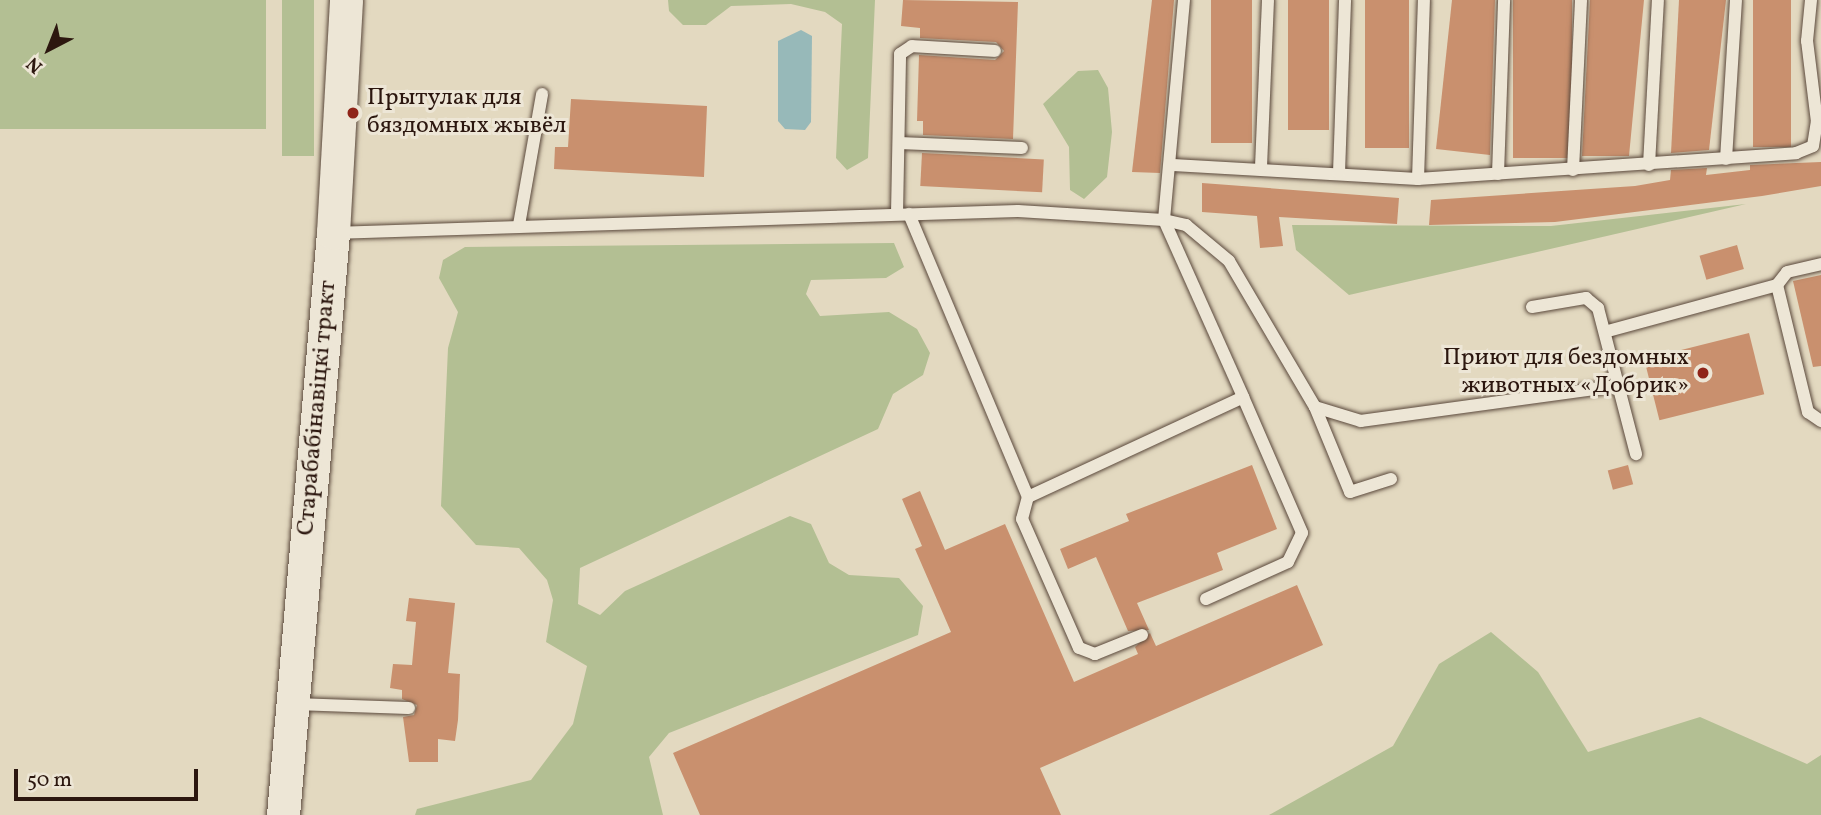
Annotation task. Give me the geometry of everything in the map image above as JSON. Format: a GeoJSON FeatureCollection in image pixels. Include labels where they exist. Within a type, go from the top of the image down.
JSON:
{"type":"FeatureCollection","features":[{"type":"Feature","properties":{"kind":"street","name":"Старабабінавіцкі тракт"},"geometry":{"type":"LineString","coordinates":[[283,815],[333,233],[346,0]]}},
{"type":"Feature","properties":{"kind":"lane"},"geometry":{"type":"LineString","coordinates":[[1184,0],[1173,164],[1164,220],[1302,533],[1288,562],[1206,599]]}},
{"type":"Feature","properties":{"kind":"lane"},"geometry":{"type":"LineString","coordinates":[[1261,167],[1268,0]]}},
{"type":"Feature","properties":{"kind":"lane"},"geometry":{"type":"LineString","coordinates":[[1339,173],[1345,0]]}},
{"type":"Feature","properties":{"kind":"lane"},"geometry":{"type":"LineString","coordinates":[[1418,179],[1424,0]]}},
{"type":"Feature","properties":{"kind":"lane"},"geometry":{"type":"LineString","coordinates":[[1498,174],[1504,0]]}},
{"type":"Feature","properties":{"kind":"lane"},"geometry":{"type":"LineString","coordinates":[[1573,170],[1581,0]]}},
{"type":"Feature","properties":{"kind":"lane"},"geometry":{"type":"LineString","coordinates":[[1649,165],[1658,0]]}},
{"type":"Feature","properties":{"kind":"lane"},"geometry":{"type":"LineString","coordinates":[[1726,159],[1736,0]]}},
{"type":"Feature","properties":{"kind":"lane"},"geometry":{"type":"LineString","coordinates":[[1173,164],[1261,167],[1418,179],[1726,159],[1813,145],[1811,0]]}},
{"type":"Feature","properties":{"kind":"lane"},"geometry":{"type":"LineString","coordinates":[[995,51],[912,46],[900,54],[899,143],[903,214],[1028,497],[1022,519],[1079,648],[1095,654],[1142,635]]}},
{"type":"Feature","properties":{"kind":"lane"},"geometry":{"type":"LineString","coordinates":[[519,225],[542,94]]}},
{"type":"Feature","properties":{"kind":"lane"},"geometry":{"type":"LineString","coordinates":[[899,143],[1022,148]]}},
{"type":"Feature","properties":{"kind":"lane"},"geometry":{"type":"LineString","coordinates":[[333,233],[1018,211],[1164,220],[1186,225],[1229,261],[1315,407],[1350,492],[1391,479]]}},
{"type":"Feature","properties":{"kind":"lane"},"geometry":{"type":"LineString","coordinates":[[1608,331],[1777,285],[1787,272],[1821,264]]}},
{"type":"Feature","properties":{"kind":"lane"},"geometry":{"type":"LineString","coordinates":[[1777,285],[1808,412],[1821,421]]}},
{"type":"Feature","properties":{"kind":"lane"},"geometry":{"type":"LineString","coordinates":[[1532,307],[1586,298],[1598,308],[1608,331],[1618,386],[1636,454]]}},
{"type":"Feature","properties":{"kind":"lane"},"geometry":{"type":"LineString","coordinates":[[1315,407],[1361,421],[1618,386]]}},
{"type":"Feature","properties":{"kind":"lane"},"geometry":{"type":"LineString","coordinates":[[1028,497],[1244,397]]}},
{"type":"Feature","properties":{"kind":"lane"},"geometry":{"type":"LineString","coordinates":[[294,704],[409,708]]}},
{"type":"Feature","properties":{"kind":"green space"},"geometry":{"type":"Polygon","coordinates":[[[0,0],[266,0],[266,129],[0,129],[0,0]]]}},
{"type":"Feature","properties":{"kind":"green space"},"geometry":{"type":"Polygon","coordinates":[[[282,0],[314,0],[314,156],[282,156],[282,0]]]}},
{"type":"Feature","properties":{"kind":"green space"},"geometry":{"type":"Polygon","coordinates":[[[668,0],[875,0],[868,158],[847,170],[836,158],[842,24],[825,12],[791,4],[731,6],[706,25],[683,25],[669,11],[668,0]]]}},
{"type":"Feature","properties":{"kind":"green space"},"geometry":{"type":"Polygon","coordinates":[[[1098,70],[1108,88],[1112,132],[1107,177],[1084,199],[1070,190],[1069,147],[1043,104],[1078,71],[1098,70]]]}},
{"type":"Feature","properties":{"kind":"green space"},"geometry":{"type":"Polygon","coordinates":[[[1746,204],[1349,295],[1296,250],[1292,225],[1551,226],[1746,204]]]}},
{"type":"Feature","properties":{"kind":"green space"},"geometry":{"type":"Polygon","coordinates":[[[894,243],[904,267],[886,278],[811,280],[806,294],[820,316],[889,312],[917,329],[930,353],[923,375],[893,394],[878,429],[580,568],[578,604],[600,615],[625,591],[790,516],[811,524],[829,563],[849,575],[899,578],[923,606],[918,635],[669,733],[649,757],[663,815],[415,815],[417,809],[531,780],[573,724],[587,666],[546,642],[553,600],[547,580],[519,548],[476,545],[441,506],[448,348],[458,312],[439,278],[443,260],[465,247],[894,243]]]}},
{"type":"Feature","properties":{"kind":"green space"},"geometry":{"type":"Polygon","coordinates":[[[1491,632],[1538,672],[1588,752],[1700,717],[1807,764],[1821,755],[1821,815],[1269,815],[1393,746],[1439,664],[1491,632]]]}},
{"type":"Feature","properties":{"kind":"water"},"geometry":{"type":"Polygon","coordinates":[[[801,30],[812,36],[811,122],[805,130],[785,129],[778,121],[778,41],[801,30]]]}},
{"type":"Feature","properties":{"kind":"building"},"geometry":{"type":"Polygon","coordinates":[[[903,0],[1018,2],[1013,139],[923,135],[923,121],[917,121],[919,55],[995,60],[1004,51],[996,42],[920,38],[920,28],[901,26],[903,0]]]}},
{"type":"Feature","properties":{"kind":"building"},"geometry":{"type":"Polygon","coordinates":[[[1152,0],[1174,0],[1160,173],[1132,172],[1152,0]]]}},
{"type":"Feature","properties":{"kind":"building"},"geometry":{"type":"Polygon","coordinates":[[[1211,0],[1252,0],[1252,143],[1211,143],[1211,0]]]}},
{"type":"Feature","properties":{"kind":"building"},"geometry":{"type":"Polygon","coordinates":[[[1288,0],[1329,0],[1329,130],[1288,130],[1288,0]]]}},
{"type":"Feature","properties":{"kind":"building"},"geometry":{"type":"Polygon","coordinates":[[[1365,0],[1409,0],[1409,148],[1365,148],[1365,0]]]}},
{"type":"Feature","properties":{"kind":"building"},"geometry":{"type":"Polygon","coordinates":[[[1452,0],[1495,0],[1490,155],[1436,149],[1452,0]]]}},
{"type":"Feature","properties":{"kind":"building"},"geometry":{"type":"Polygon","coordinates":[[[1513,0],[1572,0],[1572,158],[1513,158],[1513,0]]]}},
{"type":"Feature","properties":{"kind":"building"},"geometry":{"type":"Polygon","coordinates":[[[1590,0],[1644,0],[1629,156],[1582,156],[1590,0]]]}},
{"type":"Feature","properties":{"kind":"building"},"geometry":{"type":"Polygon","coordinates":[[[1679,0],[1726,0],[1709,150],[1671,153],[1679,0]]]}},
{"type":"Feature","properties":{"kind":"building"},"geometry":{"type":"Polygon","coordinates":[[[1753,0],[1791,0],[1791,147],[1753,147],[1753,0]]]}},
{"type":"Feature","properties":{"kind":"building"},"geometry":{"type":"Polygon","coordinates":[[[571,99],[707,106],[704,177],[554,169],[555,147],[568,147],[571,99]]]}},
{"type":"Feature","properties":{"kind":"building"},"geometry":{"type":"Polygon","coordinates":[[[922,153],[1044,159],[1042,192],[920,186],[922,153]]]}},
{"type":"Feature","properties":{"kind":"building"},"geometry":{"type":"Polygon","coordinates":[[[1821,162],[1821,186],[1762,196],[1555,222],[1429,225],[1431,200],[1635,186],[1670,180],[1671,170],[1707,168],[1706,175],[1750,170],[1750,165],[1821,162]]]}},
{"type":"Feature","properties":{"kind":"building"},"geometry":{"type":"Polygon","coordinates":[[[1202,183],[1399,198],[1397,224],[1279,217],[1283,246],[1260,248],[1257,216],[1202,212],[1202,183]]]}},
{"type":"Feature","properties":{"kind":"building"},"geometry":{"type":"Polygon","coordinates":[[[1737,245],[1744,269],[1706,280],[1700,256],[1737,245]]]}},
{"type":"Feature","properties":{"kind":"building"},"geometry":{"type":"Polygon","coordinates":[[[1821,275],[1821,366],[1813,367],[1793,281],[1821,275]]]}},
{"type":"Feature","properties":{"kind":"building","name":"Приют для бездомных животных «Добрик»"},"geometry":{"type":"Polygon","coordinates":[[[1749,333],[1764,394],[1659,420],[1644,359],[1749,333]]]}},
{"type":"Feature","properties":{"kind":"building"},"geometry":{"type":"Polygon","coordinates":[[[1252,465],[1277,529],[1217,553],[1223,570],[1137,603],[1149,630],[1128,631],[1096,557],[1068,569],[1060,549],[1129,521],[1126,514],[1252,465]]]}},
{"type":"Feature","properties":{"kind":"building"},"geometry":{"type":"Polygon","coordinates":[[[1628,465],[1633,484],[1613,490],[1608,470],[1628,465]]]}},
{"type":"Feature","properties":{"kind":"building"},"geometry":{"type":"Polygon","coordinates":[[[920,491],[945,550],[1005,524],[1074,682],[1138,654],[1135,647],[1150,633],[1156,646],[1297,585],[1323,645],[1040,768],[1061,815],[700,815],[673,753],[951,632],[915,549],[922,546],[902,499],[920,491]]]}},
{"type":"Feature","properties":{"kind":"building"},"geometry":{"type":"Polygon","coordinates":[[[409,598],[455,603],[448,673],[460,674],[458,720],[455,741],[438,739],[438,762],[409,762],[403,717],[414,715],[417,705],[402,699],[402,690],[390,688],[393,664],[412,665],[416,622],[406,621],[409,598]]]}},
{"type":"Feature","properties":{"kind":"place","name":"Прытулак для бяздомных жывёл"},"geometry":{"type":"Point","coordinates":[353,113]}},
{"type":"Feature","properties":{"kind":"place","name":"Приют для бездомных животных «Добрик»"},"geometry":{"type":"Point","coordinates":[1703,373]}}]}
